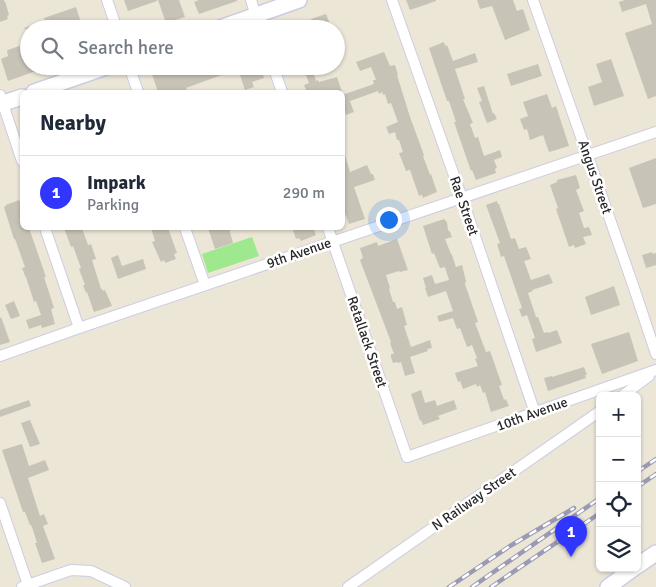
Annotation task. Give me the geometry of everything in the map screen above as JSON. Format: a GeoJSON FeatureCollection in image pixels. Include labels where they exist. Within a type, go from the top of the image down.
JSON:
{"type":"FeatureCollection","features":[{"type":"Feature","properties":{"kind":"main road"},"geometry":{"type":"LineString","coordinates":[[262,20],[299,0]]}},
{"type":"Feature","properties":{"kind":"main road"},"geometry":{"type":"LineString","coordinates":[[40,90],[83,75]]}},
{"type":"Feature","properties":{"kind":"main road"},"geometry":{"type":"LineString","coordinates":[[1,101],[20,96]]}},
{"type":"Feature","properties":{"kind":"main road"},"geometry":{"type":"LineString","coordinates":[[641,563],[656,553]]}},
{"type":"Feature","properties":{"kind":"main road"},"geometry":{"type":"LineString","coordinates":[[608,587],[629,572]]}},
{"type":"Feature","properties":{"kind":"street"},"geometry":{"type":"LineString","coordinates":[[107,0],[114,20]]}},
{"type":"Feature","properties":{"kind":"street"},"geometry":{"type":"LineString","coordinates":[[251,0],[257,20]]}},
{"type":"Feature","properties":{"kind":"street","name":"Rae Street"},"geometry":{"type":"LineString","coordinates":[[392,0],[535,413]]}},
{"type":"Feature","properties":{"kind":"street","name":"Angus Street"},"geometry":{"type":"LineString","coordinates":[[532,0],[656,354]]}},
{"type":"Feature","properties":{"kind":"street"},"geometry":{"type":"LineString","coordinates":[[132,75],[137,90]]}},
{"type":"Feature","properties":{"kind":"street"},"geometry":{"type":"LineString","coordinates":[[276,75],[281,90]]}},
{"type":"Feature","properties":{"kind":"street"},"geometry":{"type":"LineString","coordinates":[[1,101],[20,155]]}},
{"type":"Feature","properties":{"kind":"street","name":"9th Avenue"},"geometry":{"type":"LineString","coordinates":[[0,356],[656,132]]}},
{"type":"Feature","properties":{"kind":"street"},"geometry":{"type":"LineString","coordinates":[[46,230],[80,328]]}},
{"type":"Feature","properties":{"kind":"street"},"geometry":{"type":"LineString","coordinates":[[186,230],[205,285]]}},
{"type":"Feature","properties":{"kind":"street","name":"Retallack Street"},"geometry":{"type":"LineString","coordinates":[[329,230],[407,457]]}},
{"type":"Feature","properties":{"kind":"street"},"geometry":{"type":"LineString","coordinates":[[627,392],[656,371]]}},
{"type":"Feature","properties":{"kind":"street","name":"10th Avenue"},"geometry":{"type":"LineString","coordinates":[[407,457],[656,371]]}},
{"type":"Feature","properties":{"kind":"street","name":"N Railway Street"},"geometry":{"type":"LineString","coordinates":[[348,587],[596,414]]}},
{"type":"Feature","properties":{"kind":"street"},"geometry":{"type":"LineString","coordinates":[[0,503],[25,586],[71,570],[91,571],[125,587]]}},
{"type":"Feature","properties":{"kind":"green space"},"geometry":{"type":"Polygon","coordinates":[[[252,237],[259,256],[208,273],[202,254],[252,237]]]}},
{"type":"Feature","properties":{"kind":"building"},"geometry":{"type":"Polygon","coordinates":[[[0,0],[5,1],[9,15],[7,16],[8,19],[0,22],[0,0]]]}},
{"type":"Feature","properties":{"kind":"building"},"geometry":{"type":"Polygon","coordinates":[[[124,0],[157,0],[157,1],[128,11],[124,0]]]}},
{"type":"Feature","properties":{"kind":"building"},"geometry":{"type":"Polygon","coordinates":[[[158,0],[179,0],[185,17],[176,20],[165,20],[158,0]]]}},
{"type":"Feature","properties":{"kind":"building"},"geometry":{"type":"Polygon","coordinates":[[[199,0],[237,1],[199,14],[194,2],[199,0]]]}},
{"type":"Feature","properties":{"kind":"building"},"geometry":{"type":"Polygon","coordinates":[[[406,0],[436,0],[436,1],[410,10],[406,0]]]}},
{"type":"Feature","properties":{"kind":"building"},"geometry":{"type":"Polygon","coordinates":[[[477,0],[513,0],[517,11],[523,9],[530,30],[505,40],[492,6],[480,9],[477,0]]]}},
{"type":"Feature","properties":{"kind":"building"},"geometry":{"type":"Polygon","coordinates":[[[625,0],[656,0],[656,96],[648,99],[625,33],[652,24],[646,4],[622,12],[619,2],[625,0]]]}},
{"type":"Feature","properties":{"kind":"building"},"geometry":{"type":"Polygon","coordinates":[[[76,7],[80,20],[45,20],[44,18],[76,7]]]}},
{"type":"Feature","properties":{"kind":"building"},"geometry":{"type":"Polygon","coordinates":[[[326,14],[328,20],[311,20],[326,14]]]}},
{"type":"Feature","properties":{"kind":"building"},"geometry":{"type":"Polygon","coordinates":[[[444,42],[453,61],[475,53],[478,62],[455,69],[465,99],[463,99],[473,123],[470,124],[475,138],[478,137],[484,156],[500,150],[502,157],[494,160],[497,168],[495,169],[496,173],[476,180],[471,171],[454,122],[456,122],[449,101],[447,101],[429,48],[444,42]]]}},
{"type":"Feature","properties":{"kind":"building"},"geometry":{"type":"Polygon","coordinates":[[[20,46],[20,75],[25,75],[8,81],[1,59],[8,56],[8,50],[20,46]]]}},
{"type":"Feature","properties":{"kind":"building"},"geometry":{"type":"Polygon","coordinates":[[[384,52],[390,66],[395,65],[410,117],[437,192],[423,198],[422,195],[419,196],[410,170],[406,171],[399,153],[403,152],[399,140],[397,140],[395,132],[389,134],[386,127],[398,122],[391,103],[388,104],[385,94],[383,95],[382,92],[379,94],[378,91],[350,101],[354,112],[346,115],[345,94],[374,84],[373,80],[376,80],[371,67],[360,71],[356,62],[384,52]]]}},
{"type":"Feature","properties":{"kind":"building"},"geometry":{"type":"Polygon","coordinates":[[[611,59],[624,96],[594,106],[588,87],[602,82],[596,64],[611,59]]]}},
{"type":"Feature","properties":{"kind":"building"},"geometry":{"type":"Polygon","coordinates":[[[538,64],[542,76],[511,86],[507,74],[538,64]]]}},
{"type":"Feature","properties":{"kind":"building"},"geometry":{"type":"Polygon","coordinates":[[[152,75],[222,75],[186,88],[187,90],[157,90],[152,75]]]}},
{"type":"Feature","properties":{"kind":"building"},"geometry":{"type":"Polygon","coordinates":[[[240,75],[263,75],[264,78],[252,82],[254,87],[245,90],[240,75]]]}},
{"type":"Feature","properties":{"kind":"building"},"geometry":{"type":"Polygon","coordinates":[[[306,75],[314,75],[316,81],[318,80],[319,82],[337,77],[341,90],[306,90],[304,85],[309,83],[306,75]]]}},
{"type":"Feature","properties":{"kind":"building"},"geometry":{"type":"Polygon","coordinates":[[[484,86],[493,114],[497,119],[487,123],[479,102],[482,101],[477,88],[484,86]]]}},
{"type":"Feature","properties":{"kind":"building"},"geometry":{"type":"Polygon","coordinates":[[[547,94],[552,108],[556,106],[569,146],[549,152],[543,135],[530,140],[527,129],[524,130],[520,119],[528,116],[523,102],[547,94]]]}},
{"type":"Feature","properties":{"kind":"building"},"geometry":{"type":"Polygon","coordinates":[[[345,155],[350,172],[367,165],[375,180],[354,187],[365,219],[349,224],[345,213],[345,155]]]}},
{"type":"Feature","properties":{"kind":"building"},"geometry":{"type":"Polygon","coordinates":[[[656,158],[656,204],[643,208],[629,168],[656,158]]]}},
{"type":"Feature","properties":{"kind":"building"},"geometry":{"type":"Polygon","coordinates":[[[576,175],[580,188],[576,190],[584,211],[579,213],[584,228],[589,227],[592,235],[583,237],[586,244],[575,248],[574,245],[569,247],[550,185],[557,182],[557,180],[576,175]]]}},
{"type":"Feature","properties":{"kind":"building"},"geometry":{"type":"Polygon","coordinates":[[[19,200],[20,230],[30,230],[46,277],[44,277],[54,308],[51,309],[55,324],[42,328],[41,325],[29,329],[26,320],[41,315],[36,301],[34,302],[22,268],[25,267],[4,207],[19,200]]]}},
{"type":"Feature","properties":{"kind":"building"},"geometry":{"type":"Polygon","coordinates":[[[497,201],[511,239],[515,238],[519,249],[526,247],[531,259],[524,261],[531,280],[549,274],[553,283],[528,293],[544,333],[557,330],[562,343],[536,352],[532,339],[535,338],[527,315],[522,317],[519,309],[522,308],[504,256],[501,257],[497,244],[500,243],[486,205],[497,201]]]}},
{"type":"Feature","properties":{"kind":"building"},"geometry":{"type":"Polygon","coordinates":[[[444,219],[447,222],[448,230],[452,237],[445,239],[456,267],[462,265],[465,284],[478,322],[475,323],[486,352],[490,351],[502,385],[499,386],[504,400],[506,399],[509,406],[491,412],[485,392],[483,393],[480,385],[477,387],[476,384],[463,389],[460,381],[458,382],[455,373],[478,366],[475,359],[477,358],[472,345],[467,347],[460,328],[457,329],[453,318],[439,322],[437,316],[453,311],[446,291],[428,297],[425,288],[423,278],[432,275],[435,284],[449,280],[445,267],[440,268],[434,253],[432,254],[423,226],[444,219]]]}},
{"type":"Feature","properties":{"kind":"building"},"geometry":{"type":"Polygon","coordinates":[[[65,230],[83,230],[88,245],[91,244],[96,259],[92,260],[101,289],[105,290],[112,306],[94,312],[83,285],[85,285],[79,269],[81,268],[73,246],[71,247],[65,230]]]}},
{"type":"Feature","properties":{"kind":"building"},"geometry":{"type":"Polygon","coordinates":[[[152,230],[169,230],[177,253],[174,254],[176,259],[165,263],[164,260],[161,262],[152,242],[155,241],[152,230]]]}},
{"type":"Feature","properties":{"kind":"building"},"geometry":{"type":"Polygon","coordinates":[[[209,230],[230,230],[233,243],[215,249],[209,230]]]}},
{"type":"Feature","properties":{"kind":"building"},"geometry":{"type":"Polygon","coordinates":[[[293,230],[314,230],[316,235],[301,241],[299,238],[296,239],[293,230]]]}},
{"type":"Feature","properties":{"kind":"building"},"geometry":{"type":"Polygon","coordinates":[[[397,239],[408,270],[386,275],[393,302],[395,302],[397,309],[402,307],[407,325],[404,326],[411,347],[430,340],[432,348],[410,357],[415,373],[405,376],[401,362],[393,363],[391,354],[394,354],[391,342],[360,260],[363,258],[360,248],[377,242],[378,246],[397,239]]]}},
{"type":"Feature","properties":{"kind":"building"},"geometry":{"type":"Polygon","coordinates":[[[652,252],[653,254],[656,253],[656,265],[646,268],[642,255],[652,252]]]}},
{"type":"Feature","properties":{"kind":"building"},"geometry":{"type":"Polygon","coordinates":[[[118,255],[122,266],[143,259],[146,269],[118,279],[111,258],[118,255]]]}},
{"type":"Feature","properties":{"kind":"building"},"geometry":{"type":"Polygon","coordinates":[[[614,286],[620,305],[591,315],[585,297],[614,286]]]}},
{"type":"Feature","properties":{"kind":"building"},"geometry":{"type":"Polygon","coordinates":[[[14,301],[20,316],[11,319],[5,305],[14,301]]]}},
{"type":"Feature","properties":{"kind":"building"},"geometry":{"type":"Polygon","coordinates":[[[0,318],[10,342],[0,345],[0,318]]]}},
{"type":"Feature","properties":{"kind":"building"},"geometry":{"type":"Polygon","coordinates":[[[629,332],[638,361],[602,374],[591,344],[629,332]]]}},
{"type":"Feature","properties":{"kind":"building"},"geometry":{"type":"Polygon","coordinates":[[[584,367],[587,375],[585,375],[586,378],[548,391],[544,378],[584,367]]]}},
{"type":"Feature","properties":{"kind":"building"},"geometry":{"type":"Polygon","coordinates":[[[421,390],[425,403],[435,400],[437,406],[454,400],[457,409],[438,416],[440,419],[423,425],[411,394],[421,390]]]}},
{"type":"Feature","properties":{"kind":"building"},"geometry":{"type":"Polygon","coordinates":[[[29,400],[31,406],[0,417],[0,410],[29,400]]]}},
{"type":"Feature","properties":{"kind":"building"},"geometry":{"type":"Polygon","coordinates":[[[30,420],[40,444],[30,447],[21,423],[30,420]]]}},
{"type":"Feature","properties":{"kind":"building"},"geometry":{"type":"Polygon","coordinates":[[[22,444],[29,466],[45,460],[49,470],[28,478],[40,516],[44,514],[48,524],[43,526],[55,559],[42,563],[33,530],[25,512],[23,512],[2,450],[22,444]]]}},
{"type":"Feature","properties":{"kind":"railway"},"geometry":{"type":"LineString","coordinates":[[641,469],[656,459]]}},
{"type":"Feature","properties":{"kind":"railway"},"geometry":{"type":"LineString","coordinates":[[641,484],[656,474]]}},
{"type":"Feature","properties":{"kind":"railway"},"geometry":{"type":"LineString","coordinates":[[472,587],[596,501]]}},
{"type":"Feature","properties":{"kind":"railway"},"geometry":{"type":"LineString","coordinates":[[449,587],[510,546],[574,508]]}},
{"type":"Feature","properties":{"kind":"railway"},"geometry":{"type":"LineString","coordinates":[[491,587],[596,516]]}},
{"type":"Feature","properties":{"kind":"place","name":"Impark"},"geometry":{"type":"Point","coordinates":[571,557]}}]}
